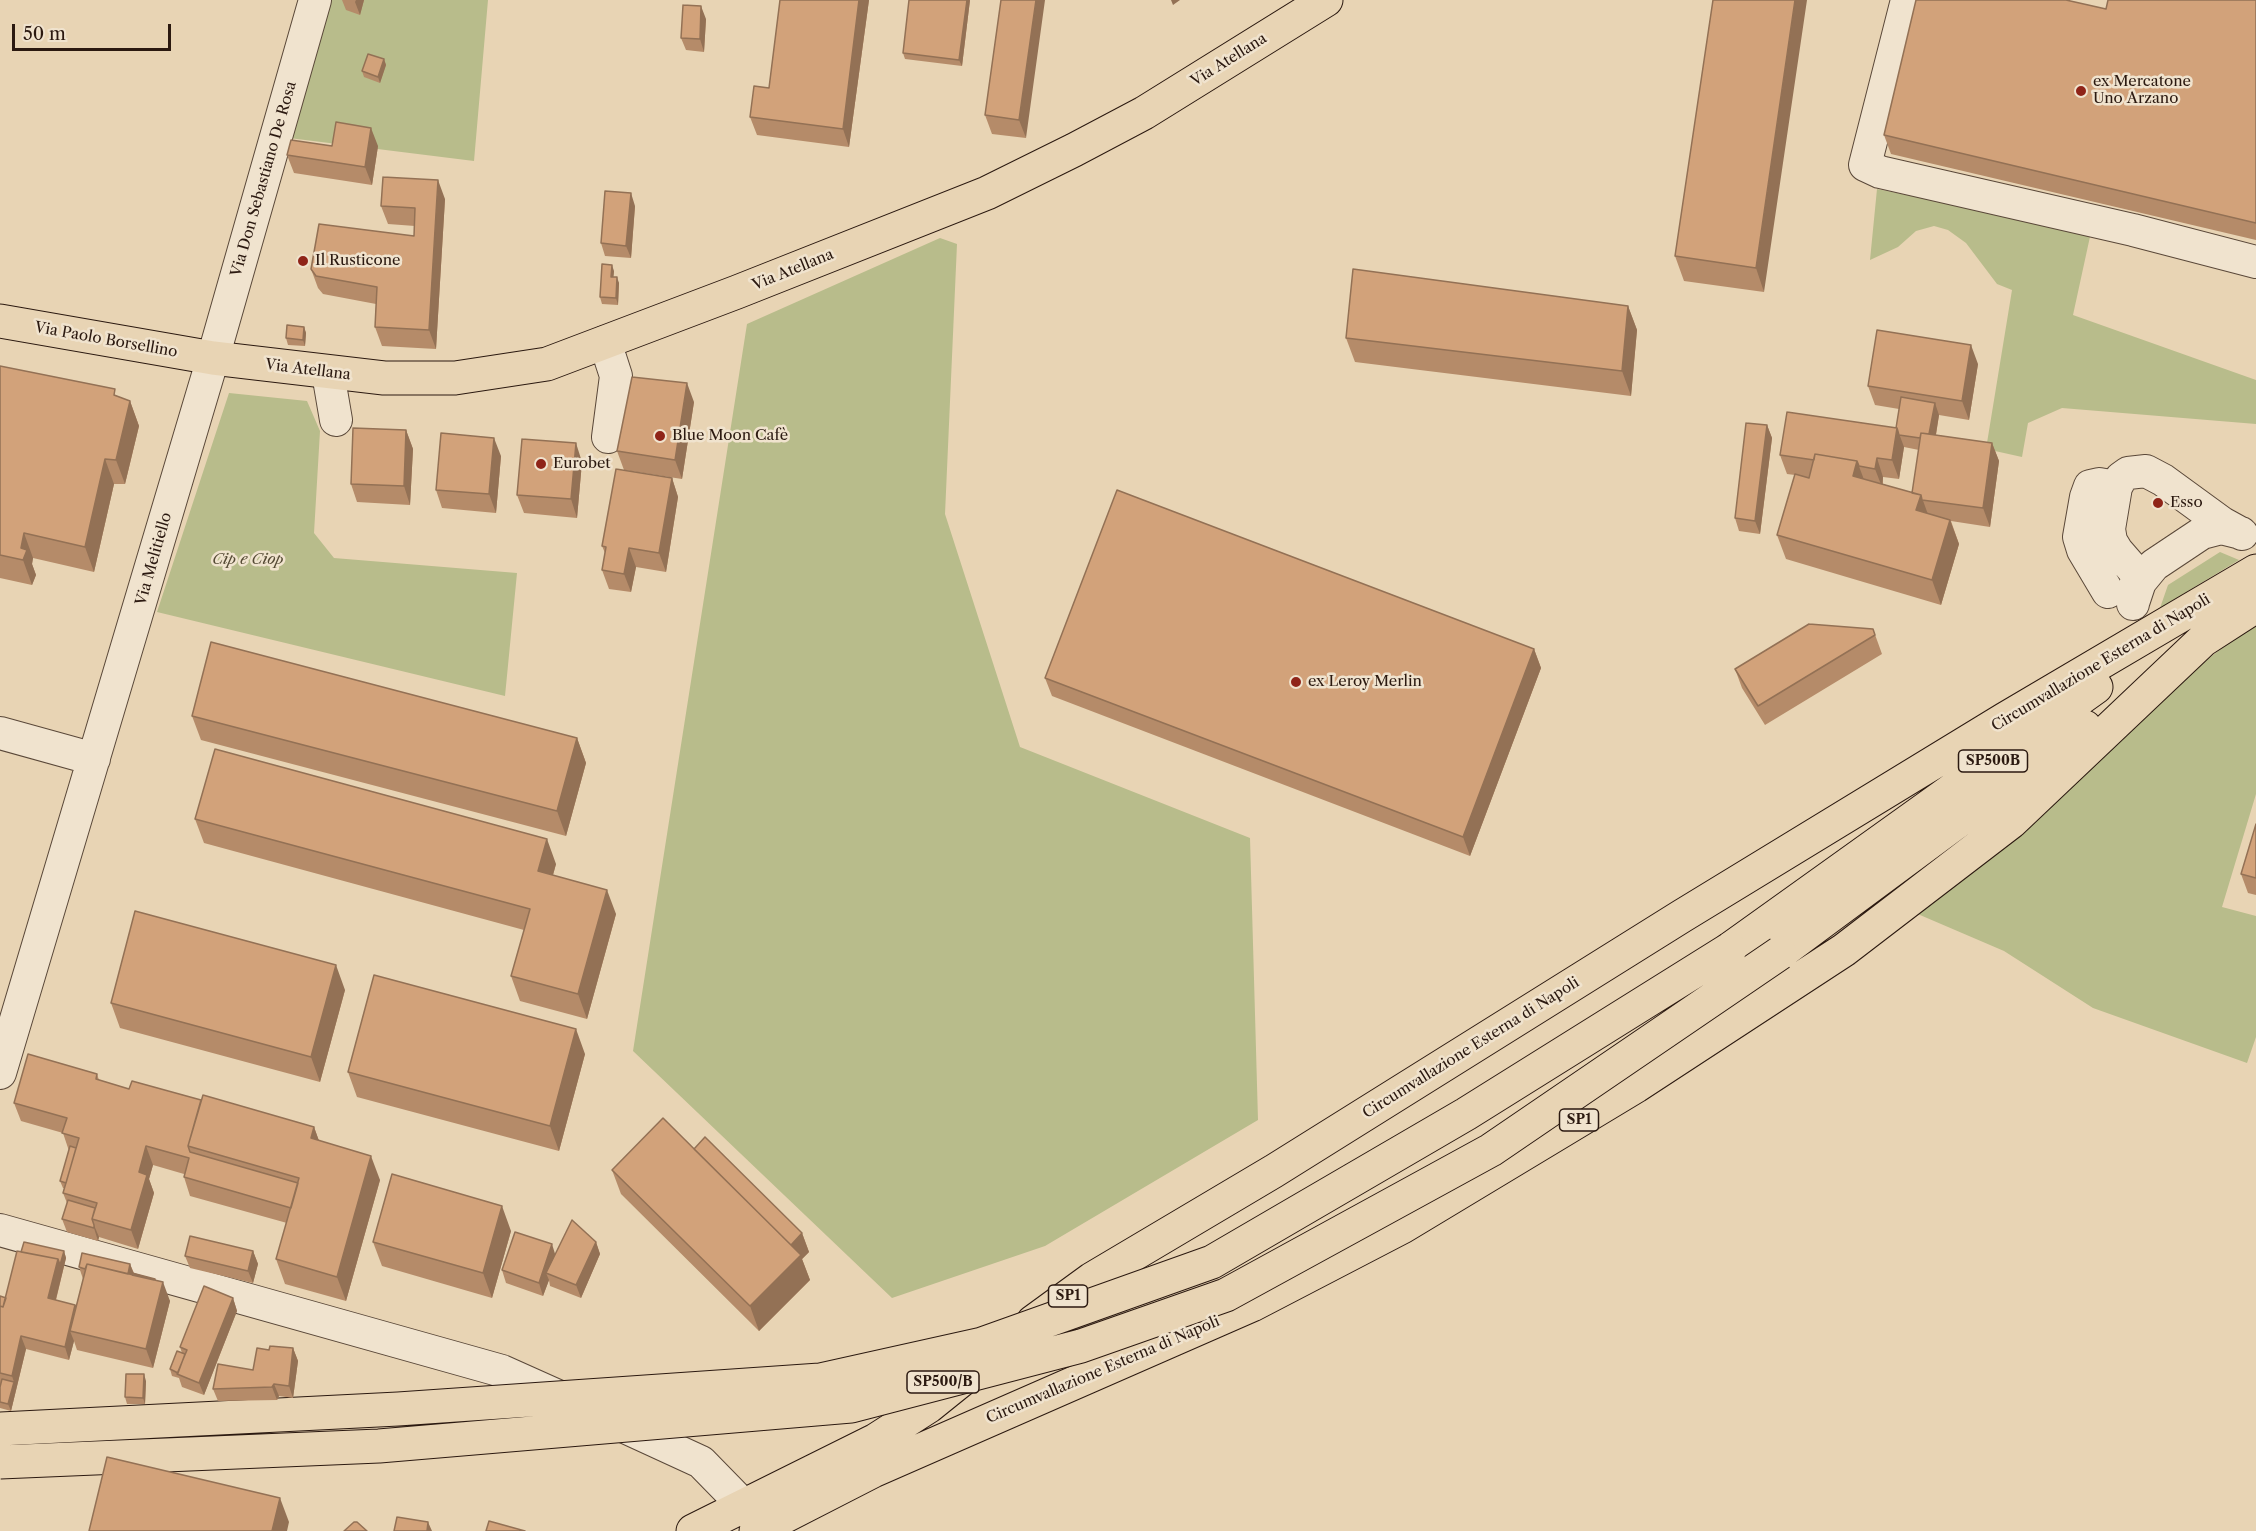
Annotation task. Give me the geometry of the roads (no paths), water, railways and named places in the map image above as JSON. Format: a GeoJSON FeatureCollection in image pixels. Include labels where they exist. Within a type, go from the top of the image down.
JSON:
{"type":"FeatureCollection","features":[{"type":"Feature","properties":{"kind":"main road","name":"Via Atellana"},"geometry":{"type":"LineString","coordinates":[[213,358],[384,378],[455,378],[547,364],[987,193],[1144,113],[1326,0]]}},
{"type":"Feature","properties":{"kind":"main road","name":"Via Paolo Borsellino"},"geometry":{"type":"LineString","coordinates":[[0,321],[213,358]]}},
{"type":"Feature","properties":{"kind":"main road","name":"Circumvallazione Esterna di Napoli"},"geometry":{"type":"LineString","coordinates":[[750,1519],[928,1406],[1038,1318],[1092,1280],[1274,1171],[1682,916],[2099,663],[2256,572]]}},
{"type":"Feature","properties":{"kind":"main road","name":"SP500B"},"geometry":{"type":"LineString","coordinates":[[1730,949],[2256,572]]}},
{"type":"Feature","properties":{"kind":"main road","name":"Circumvallazione Esterna di Napoli"},"geometry":{"type":"LineString","coordinates":[[693,1531],[750,1519],[884,1466],[1252,1305],[1402,1227],[1636,1086],[1844,950],[2011,822],[2203,639],[2256,606]]}},
{"type":"Feature","properties":{"kind":"main road","name":"SP500B"},"geometry":{"type":"LineString","coordinates":[[1780,953],[2203,639]]}},
{"type":"Feature","properties":{"kind":"main road","name":"SP500/B"},"geometry":{"type":"LineString","coordinates":[[0,1429],[398,1409],[820,1380],[982,1344],[1212,1262],[1466,1114],[1730,949]]}},
{"type":"Feature","properties":{"kind":"main road","name":"SP500/B"},"geometry":{"type":"LineString","coordinates":[[0,1462],[379,1446],[851,1406],[1082,1346],[1226,1295],[1491,1150],[1780,953]]}},
{"type":"Feature","properties":{"kind":"street","name":"Via Don Sebastiano De Rosa"},"geometry":{"type":"LineString","coordinates":[[213,358],[315,0]]}},
{"type":"Feature","properties":{"kind":"street"},"geometry":{"type":"LineString","coordinates":[[1907,0],[1865,165],[1880,172],[2133,230],[2256,262]]}},
{"type":"Feature","properties":{"kind":"street"},"geometry":{"type":"LineString","coordinates":[[604,342],[616,376],[608,437]]}},
{"type":"Feature","properties":{"kind":"street","name":"Via Melitiello"},"geometry":{"type":"LineString","coordinates":[[0,1073],[94,759],[152,598],[213,358]]}},
{"type":"Feature","properties":{"kind":"street"},"geometry":{"type":"LineString","coordinates":[[328,373],[336,420]]}},
{"type":"Feature","properties":{"kind":"street"},"geometry":{"type":"LineString","coordinates":[[2121,598],[2137,574],[2117,551],[2109,529],[2116,487],[2121,478],[2128,473],[2146,471],[2163,480],[2222,523],[2249,536]]}},
{"type":"Feature","properties":{"kind":"street"},"geometry":{"type":"LineString","coordinates":[[2121,598],[2140,582],[2154,565],[2202,533],[2221,528],[2249,536]]}},
{"type":"Feature","properties":{"kind":"street"},"geometry":{"type":"LineString","coordinates":[[2099,663],[2124,640],[2132,619],[2121,598]]}},
{"type":"Feature","properties":{"kind":"street"},"geometry":{"type":"LineString","coordinates":[[0,733],[94,759]]}},
{"type":"Feature","properties":{"kind":"street"},"geometry":{"type":"LineString","coordinates":[[0,1230],[502,1371],[701,1462],[750,1519]]}},
{"type":"Feature","properties":{"kind":"place","name":"ex Mercatone Uno Arzano"},"geometry":{"type":"Point","coordinates":[2081,91]}},
{"type":"Feature","properties":{"kind":"place","name":"Il Rusticone"},"geometry":{"type":"Point","coordinates":[303,261]}},
{"type":"Feature","properties":{"kind":"place","name":"Blue Moon Cafè"},"geometry":{"type":"Point","coordinates":[660,436]}},
{"type":"Feature","properties":{"kind":"place","name":"Eurobet"},"geometry":{"type":"Point","coordinates":[541,464]}},
{"type":"Feature","properties":{"kind":"place","name":"Esso"},"geometry":{"type":"Point","coordinates":[2158,503]}},
{"type":"Feature","properties":{"kind":"place","name":"ex Leroy Merlin"},"geometry":{"type":"Point","coordinates":[1296,682]}},
{"type":"Feature","properties":{"kind":"park label","name":"Cip e Ciop"},"geometry":{"type":"Point","coordinates":[248,560]}}]}
